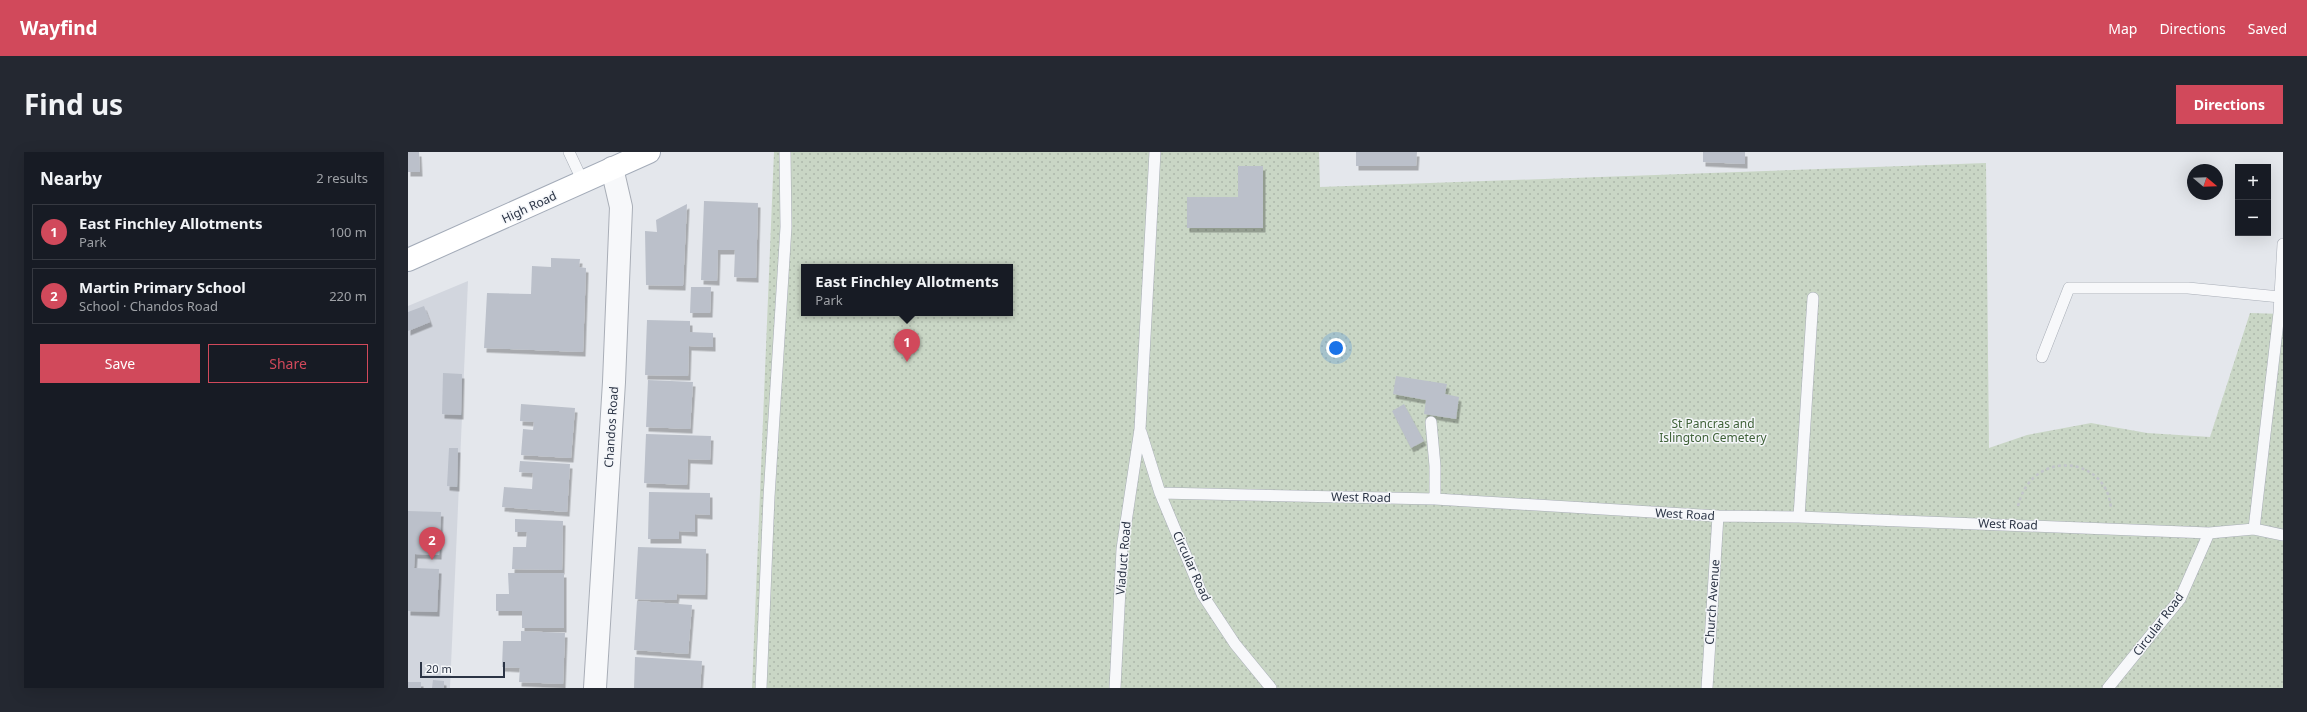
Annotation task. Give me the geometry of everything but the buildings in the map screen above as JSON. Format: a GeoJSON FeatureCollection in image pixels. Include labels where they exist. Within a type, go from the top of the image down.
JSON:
{"type":"FeatureCollection","features":[{"type":"Feature","properties":{"kind":"main road","name":"High Road"},"geometry":{"type":"LineString","coordinates":[[408,260],[649,152]]}},
{"type":"Feature","properties":{"kind":"street","name":"Chandos Road"},"geometry":{"type":"LineString","coordinates":[[595,688],[614,382],[621,207],[612,168]]}},
{"type":"Feature","properties":{"kind":"lane"},"geometry":{"type":"LineString","coordinates":[[569,152],[583,182]]}},
{"type":"Feature","properties":{"kind":"lane"},"geometry":{"type":"LineString","coordinates":[[761,688],[769,489],[786,227],[785,152]]}},
{"type":"Feature","properties":{"kind":"lane","name":"Viaduct Road"},"geometry":{"type":"LineString","coordinates":[[1115,688],[1122,549],[1140,429],[1155,152]]}},
{"type":"Feature","properties":{"kind":"lane"},"geometry":{"type":"LineString","coordinates":[[2254,529],[2280,297],[2283,244]]}},
{"type":"Feature","properties":{"kind":"lane"},"geometry":{"type":"LineString","coordinates":[[2042,357],[2069,288],[2188,288],[2280,297]]}},
{"type":"Feature","properties":{"kind":"lane"},"geometry":{"type":"LineString","coordinates":[[1799,516],[1813,298]]}},
{"type":"Feature","properties":{"kind":"lane"},"geometry":{"type":"LineString","coordinates":[[1431,422],[1435,466],[1435,499]]}},
{"type":"Feature","properties":{"kind":"lane","name":"Circular Road"},"geometry":{"type":"LineString","coordinates":[[1140,429],[1160,493],[1202,594],[1235,644],[1271,688]]}},
{"type":"Feature","properties":{"kind":"lane","name":"West Road"},"geometry":{"type":"LineString","coordinates":[[1160,493],[1435,499],[1718,516],[1799,516],[2113,528],[2209,534],[2254,529],[2283,535]]}},
{"type":"Feature","properties":{"kind":"lane","name":"Church Avenue"},"geometry":{"type":"LineString","coordinates":[[1707,688],[1718,516]]}},
{"type":"Feature","properties":{"kind":"lane","name":"Circular Road"},"geometry":{"type":"LineString","coordinates":[[2108,688],[2180,599],[2209,534]]}},
{"type":"Feature","properties":{"kind":"path"},"geometry":{"type":"LineString","coordinates":[[2016,524],[2020,495],[2027,484],[2040,472],[2056,465],[2079,468],[2097,478],[2106,486],[2111,505],[2113,528]]}},
{"type":"Feature","properties":{"kind":"shaded area"},"geometry":{"type":"Polygon","coordinates":[[[468,281],[450,688],[408,688],[408,306],[468,281]]]}},
{"type":"Feature","properties":{"kind":"green space","name":"St Pancras and Islington Cemetery"},"geometry":{"type":"Polygon","coordinates":[[[774,152],[1319,152],[1320,187],[1986,163],[1989,448],[2027,435],[2091,423],[2147,433],[2210,437],[2250,313],[2283,314],[2283,688],[752,688],[774,152]]]}},
{"type":"Feature","properties":{"kind":"place","name":"East Finchley Allotments"},"geometry":{"type":"Point","coordinates":[907,362]}},
{"type":"Feature","properties":{"kind":"place","name":"Martin Primary School"},"geometry":{"type":"Point","coordinates":[432,560]}}]}
